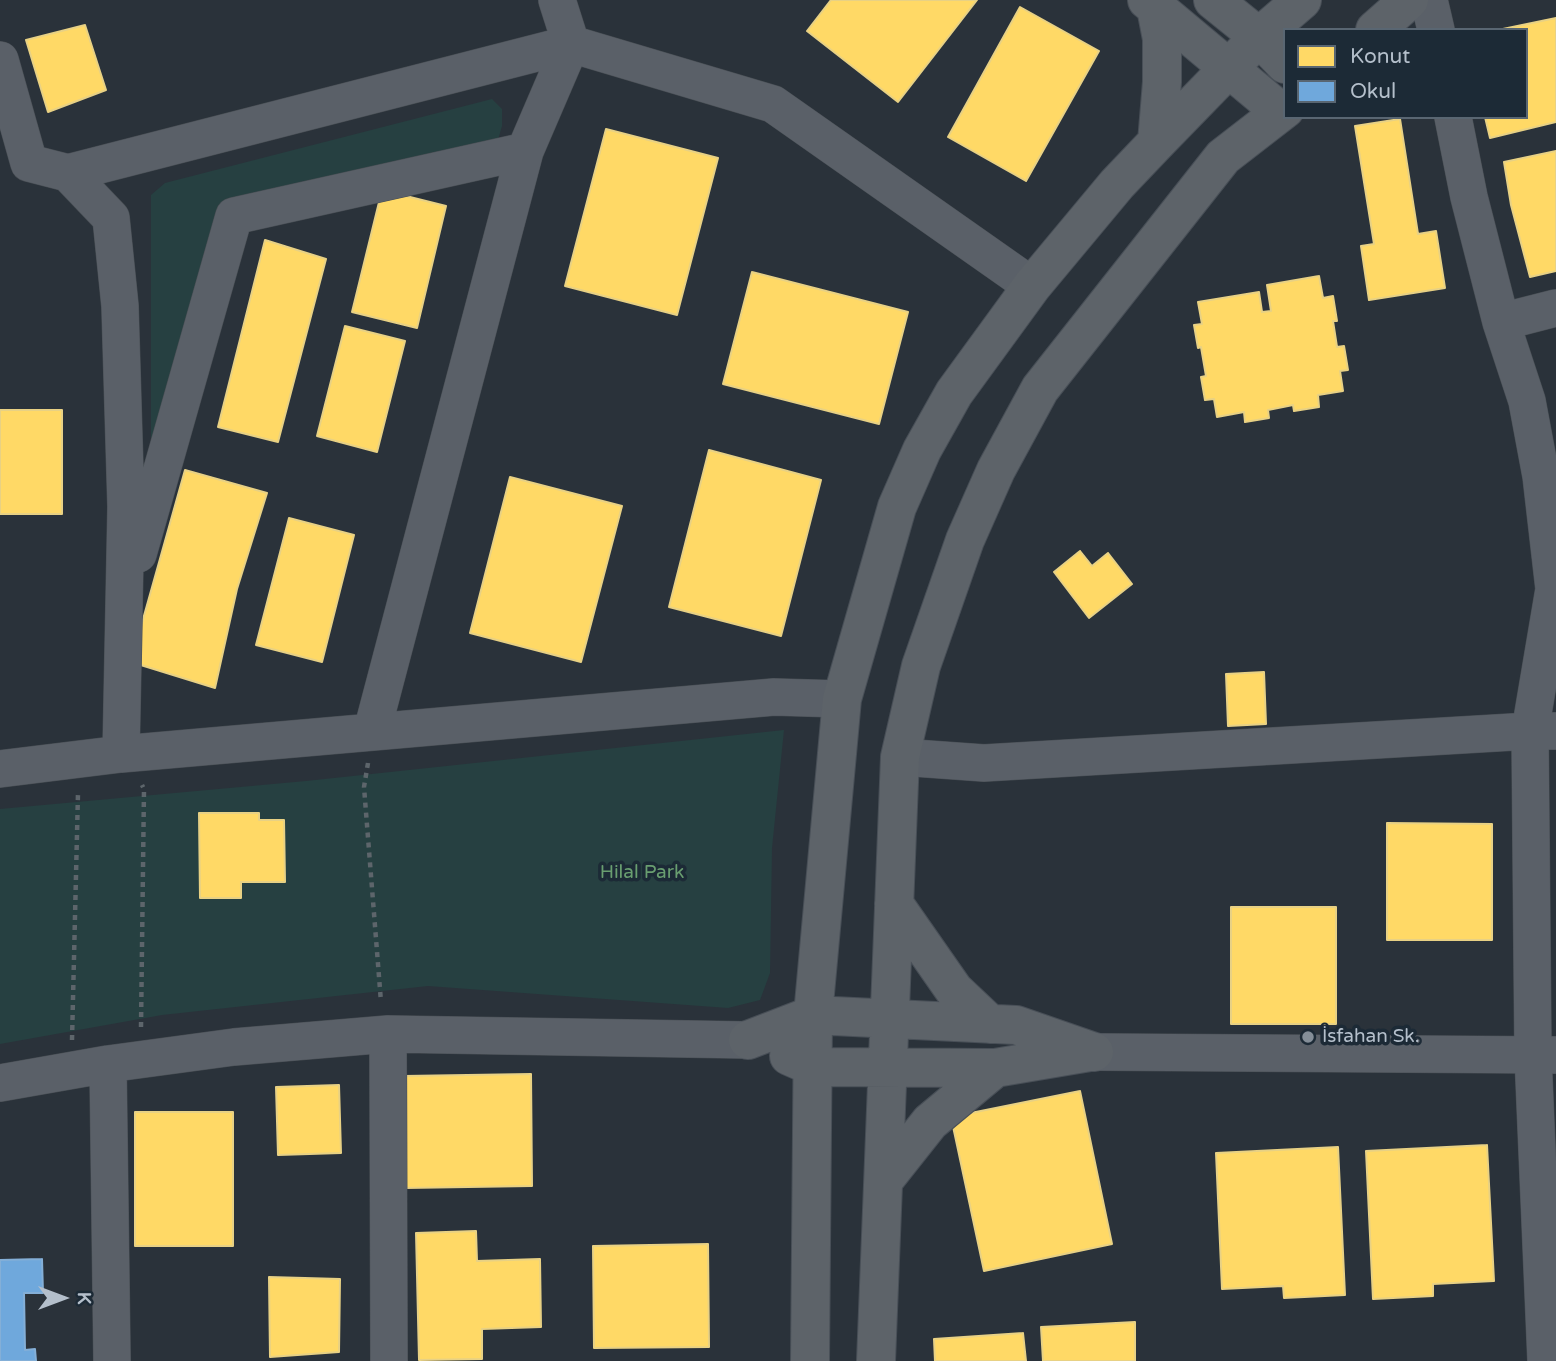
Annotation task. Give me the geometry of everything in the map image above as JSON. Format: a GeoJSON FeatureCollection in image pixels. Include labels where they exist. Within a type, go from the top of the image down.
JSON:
{"type":"FeatureCollection","features":[{"type":"Feature","properties":{"kind":"main road"},"geometry":{"type":"LineString","coordinates":[[1213,0],[1272,51]]}},
{"type":"Feature","properties":{"kind":"main road"},"geometry":{"type":"LineString","coordinates":[[1286,28],[1302,0]]}},
{"type":"Feature","properties":{"kind":"main road"},"geometry":{"type":"LineString","coordinates":[[1377,28],[1409,0]]}},
{"type":"Feature","properties":{"kind":"main road"},"geometry":{"type":"LineString","coordinates":[[876,1361],[901,757],[921,666],[965,540],[996,470],[1041,388],[1223,157],[1283,111],[1151,4]]}},
{"type":"Feature","properties":{"kind":"main road"},"geometry":{"type":"LineString","coordinates":[[1151,4],[1162,39],[1157,142]]}},
{"type":"Feature","properties":{"kind":"main road"},"geometry":{"type":"LineString","coordinates":[[810,1361],[813,1015],[842,699],[897,507],[922,450],[954,393],[1032,286],[1117,184],[1229,67],[1272,51],[1283,32]]}},
{"type":"Feature","properties":{"kind":"main road"},"geometry":{"type":"LineString","coordinates":[[894,904],[954,990],[990,1024]]}},
{"type":"Feature","properties":{"kind":"main road"},"geometry":{"type":"LineString","coordinates":[[748,1040],[813,1015],[1016,1026],[1094,1052]]}},
{"type":"Feature","properties":{"kind":"main road"},"geometry":{"type":"LineString","coordinates":[[748,1040],[814,1067],[995,1068],[1094,1052]]}},
{"type":"Feature","properties":{"kind":"main road"},"geometry":{"type":"LineString","coordinates":[[884,1180],[930,1122],[995,1068]]}},
{"type":"Feature","properties":{"kind":"street"},"geometry":{"type":"LineString","coordinates":[[372,731],[525,151],[571,44],[557,0]]}},
{"type":"Feature","properties":{"kind":"street"},"geometry":{"type":"LineString","coordinates":[[1429,0],[1436,28]]}},
{"type":"Feature","properties":{"kind":"street"},"geometry":{"type":"LineString","coordinates":[[0,60],[29,163],[68,173],[571,44],[773,104],[1032,286]]}},
{"type":"Feature","properties":{"kind":"street"},"geometry":{"type":"LineString","coordinates":[[1453,119],[1469,197],[1501,322],[1527,401],[1541,476],[1555,589],[1543,731],[1546,1361]]}},
{"type":"Feature","properties":{"kind":"street"},"geometry":{"type":"LineString","coordinates":[[125,600],[234,216],[525,151]]}},
{"type":"Feature","properties":{"kind":"street"},"geometry":{"type":"LineString","coordinates":[[68,173],[111,218],[121,320],[127,507],[121,754]]}},
{"type":"Feature","properties":{"kind":"street"},"geometry":{"type":"LineString","coordinates":[[1501,322],[1556,308]]}},
{"type":"Feature","properties":{"kind":"street"},"geometry":{"type":"LineString","coordinates":[[0,769],[121,754],[774,697],[842,699]]}},
{"type":"Feature","properties":{"kind":"street"},"geometry":{"type":"LineString","coordinates":[[901,757],[984,763],[1543,731]]}},
{"type":"Feature","properties":{"kind":"street"},"geometry":{"type":"LineString","coordinates":[[0,1083],[234,1047],[388,1034],[748,1040]]}},
{"type":"Feature","properties":{"kind":"street"},"geometry":{"type":"LineString","coordinates":[[388,1034],[389,1361]]}},
{"type":"Feature","properties":{"kind":"street"},"geometry":{"type":"LineString","coordinates":[[1094,1052],[1544,1056]]}},
{"type":"Feature","properties":{"kind":"street"},"geometry":{"type":"LineString","coordinates":[[112,1361],[124,1062]]}},
{"type":"Feature","properties":{"kind":"path"},"geometry":{"type":"LineString","coordinates":[[372,731],[364,787],[381,1000],[388,1034]]}},
{"type":"Feature","properties":{"kind":"path"},"geometry":{"type":"LineString","coordinates":[[72,1070],[78,793],[121,754],[145,789],[124,1062]]}},
{"type":"Feature","properties":{"kind":"green space"},"geometry":{"type":"Polygon","coordinates":[[[492,99],[502,109],[502,126],[494,154],[229,230],[151,444],[151,195],[165,183],[492,99]]]}},
{"type":"Feature","properties":{"kind":"green space","name":"Hilal Park"},"geometry":{"type":"Polygon","coordinates":[[[784,730],[772,848],[770,973],[760,1000],[728,1008],[428,986],[162,1015],[0,1044],[0,809],[306,781],[784,730]]]}},
{"type":"Feature","properties":{"kind":"building: Konut"},"geometry":{"type":"Polygon","coordinates":[[[831,0],[977,0],[898,102],[807,31],[831,0]]]}},
{"type":"Feature","properties":{"kind":"building: Konut"},"geometry":{"type":"Polygon","coordinates":[[[1020,7],[1099,51],[1026,181],[948,137],[1020,7]]]}},
{"type":"Feature","properties":{"kind":"building: Konut"},"geometry":{"type":"Polygon","coordinates":[[[1556,18],[1556,122],[1490,138],[1485,119],[1528,119],[1528,28],[1508,28],[1556,18]]]}},
{"type":"Feature","properties":{"kind":"building: Konut"},"geometry":{"type":"Polygon","coordinates":[[[85,25],[106,90],[48,112],[26,40],[85,25]]]}},
{"type":"Feature","properties":{"kind":"building: Konut"},"geometry":{"type":"Polygon","coordinates":[[[1400,119],[1418,234],[1436,231],[1445,288],[1369,300],[1361,246],[1374,244],[1355,126],[1400,119]]]}},
{"type":"Feature","properties":{"kind":"building: Konut"},"geometry":{"type":"Polygon","coordinates":[[[606,129],[718,158],[677,315],[565,286],[606,129]]]}},
{"type":"Feature","properties":{"kind":"building: Konut"},"geometry":{"type":"Polygon","coordinates":[[[1556,151],[1556,271],[1530,277],[1511,205],[1504,162],[1556,151]]]}},
{"type":"Feature","properties":{"kind":"building: Konut"},"geometry":{"type":"Polygon","coordinates":[[[382,190],[446,206],[417,328],[352,312],[382,190]]]}},
{"type":"Feature","properties":{"kind":"building: Konut"},"geometry":{"type":"Polygon","coordinates":[[[265,240],[326,259],[278,442],[218,427],[265,240]]]}},
{"type":"Feature","properties":{"kind":"building: Konut"},"geometry":{"type":"Polygon","coordinates":[[[752,272],[908,312],[879,424],[723,384],[752,272]]]}},
{"type":"Feature","properties":{"kind":"building: Konut"},"geometry":{"type":"Polygon","coordinates":[[[1319,276],[1323,298],[1333,296],[1337,347],[1344,346],[1348,370],[1340,371],[1343,391],[1318,395],[1319,407],[1294,411],[1293,405],[1268,410],[1269,418],[1245,422],[1244,412],[1217,417],[1214,399],[1205,400],[1201,377],[1206,376],[1194,325],[1202,324],[1198,302],[1259,292],[1262,312],[1271,311],[1267,285],[1319,276]]]}},
{"type":"Feature","properties":{"kind":"building: Konut"},"geometry":{"type":"Polygon","coordinates":[[[345,326],[405,341],[377,452],[317,436],[345,326]]]}},
{"type":"Feature","properties":{"kind":"building: Konut"},"geometry":{"type":"Polygon","coordinates":[[[0,410],[62,410],[62,514],[0,514],[0,410]]]}},
{"type":"Feature","properties":{"kind":"building: Konut"},"geometry":{"type":"Polygon","coordinates":[[[709,450],[821,480],[781,636],[669,607],[709,450]]]}},
{"type":"Feature","properties":{"kind":"building: Konut"},"geometry":{"type":"Polygon","coordinates":[[[185,470],[267,493],[237,589],[215,688],[131,662],[185,470]]]}},
{"type":"Feature","properties":{"kind":"building: Konut"},"geometry":{"type":"Polygon","coordinates":[[[510,477],[622,506],[581,662],[470,633],[510,477]]]}},
{"type":"Feature","properties":{"kind":"building: Konut"},"geometry":{"type":"Polygon","coordinates":[[[289,518],[354,535],[322,662],[256,645],[289,518]]]}},
{"type":"Feature","properties":{"kind":"building: Konut"},"geometry":{"type":"Polygon","coordinates":[[[1080,551],[1092,566],[1108,553],[1132,584],[1089,618],[1054,572],[1080,551]]]}},
{"type":"Feature","properties":{"kind":"building: Konut"},"geometry":{"type":"Polygon","coordinates":[[[1264,672],[1266,724],[1228,726],[1226,674],[1264,672]]]}},
{"type":"Feature","properties":{"kind":"building: Konut"},"geometry":{"type":"Polygon","coordinates":[[[199,813],[259,813],[259,820],[284,820],[285,882],[241,882],[241,898],[200,898],[199,813]]]}},
{"type":"Feature","properties":{"kind":"building: Konut"},"geometry":{"type":"Polygon","coordinates":[[[1387,823],[1492,824],[1492,940],[1387,940],[1387,823]]]}},
{"type":"Feature","properties":{"kind":"building: Konut"},"geometry":{"type":"Polygon","coordinates":[[[1231,907],[1336,907],[1336,1024],[1231,1024],[1231,907]]]}},
{"type":"Feature","properties":{"kind":"building: Konut"},"geometry":{"type":"Polygon","coordinates":[[[531,1074],[532,1186],[405,1188],[404,1076],[531,1074]]]}},
{"type":"Feature","properties":{"kind":"building: Konut"},"geometry":{"type":"Polygon","coordinates":[[[339,1085],[341,1153],[278,1155],[276,1087],[339,1085]]]}},
{"type":"Feature","properties":{"kind":"building: Konut"},"geometry":{"type":"Polygon","coordinates":[[[1080,1091],[1112,1244],[984,1271],[951,1117],[1080,1091]]]}},
{"type":"Feature","properties":{"kind":"building: Konut"},"geometry":{"type":"Polygon","coordinates":[[[135,1112],[233,1112],[233,1246],[135,1246],[135,1112]]]}},
{"type":"Feature","properties":{"kind":"building: Konut"},"geometry":{"type":"Polygon","coordinates":[[[1487,1145],[1494,1281],[1433,1284],[1433,1296],[1373,1299],[1366,1151],[1487,1145]]]}},
{"type":"Feature","properties":{"kind":"building: Konut"},"geometry":{"type":"Polygon","coordinates":[[[1338,1147],[1345,1295],[1284,1298],[1283,1286],[1222,1289],[1216,1153],[1338,1147]]]}},
{"type":"Feature","properties":{"kind":"building: Konut"},"geometry":{"type":"Polygon","coordinates":[[[476,1231],[477,1261],[540,1259],[541,1327],[482,1329],[482,1359],[419,1360],[416,1233],[476,1231]]]}},
{"type":"Feature","properties":{"kind":"building: Konut"},"geometry":{"type":"Polygon","coordinates":[[[708,1244],[709,1347],[594,1348],[593,1246],[708,1244]]]}},
{"type":"Feature","properties":{"kind":"building: Konut"},"geometry":{"type":"Polygon","coordinates":[[[269,1277],[340,1279],[339,1352],[270,1357],[269,1277]]]}},
{"type":"Feature","properties":{"kind":"building: Konut"},"geometry":{"type":"Polygon","coordinates":[[[1135,1322],[1135,1361],[1043,1361],[1041,1327],[1135,1322]]]}},
{"type":"Feature","properties":{"kind":"building: Konut"},"geometry":{"type":"Polygon","coordinates":[[[1023,1333],[1026,1361],[935,1361],[934,1339],[1023,1333]]]}},
{"type":"Feature","properties":{"kind":"building: Okul"},"geometry":{"type":"Polygon","coordinates":[[[42,1259],[43,1293],[24,1293],[25,1350],[35,1349],[36,1361],[0,1361],[0,1260],[42,1259]]]}},
{"type":"Feature","properties":{"kind":"place","name":"İsfahan Sk."},"geometry":{"type":"Point","coordinates":[1308,1037]}}]}
